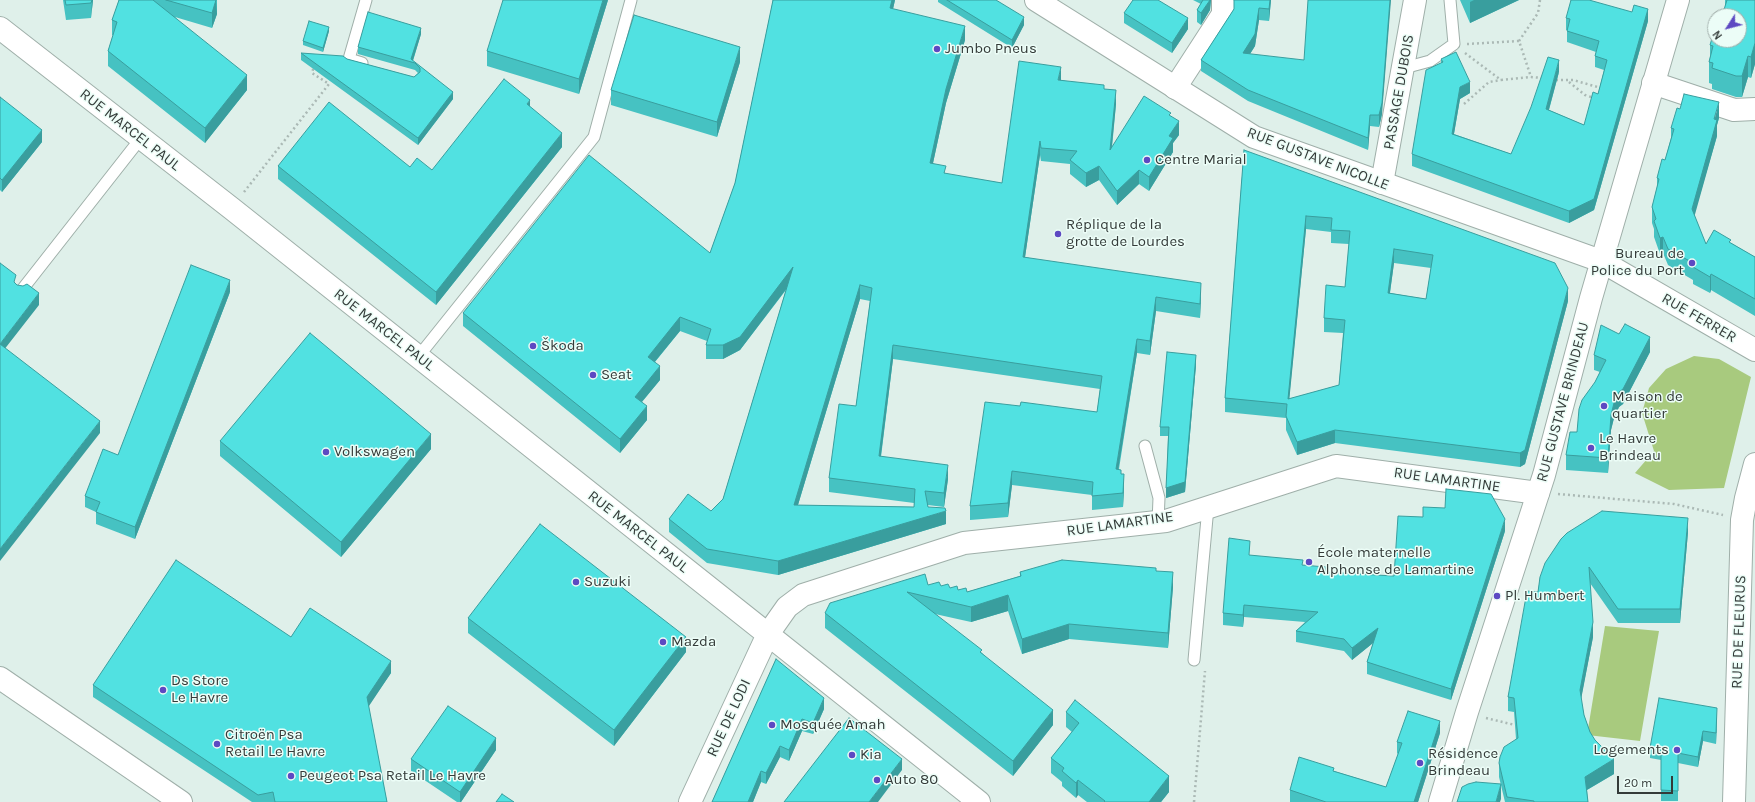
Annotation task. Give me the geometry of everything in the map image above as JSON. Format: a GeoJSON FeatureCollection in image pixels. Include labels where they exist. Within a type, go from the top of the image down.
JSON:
{"type":"FeatureCollection","features":[{"type":"Feature","properties":{"kind":"street"},"geometry":{"type":"LineString","coordinates":[[1175,88],[1223,14],[1223,0]]}},
{"type":"Feature","properties":{"kind":"street","name":"PASSAGE DUBOIS"},"geometry":{"type":"LineString","coordinates":[[1382,183],[1404,68],[1415,0]]}},
{"type":"Feature","properties":{"kind":"street","name":"RUE GUSTAVE BRINDEAU"},"geometry":{"type":"LineString","coordinates":[[1440,802],[1467,712],[1538,493],[1601,261],[1678,0]]}},
{"type":"Feature","properties":{"kind":"street","name":"RUE GUSTAVE NICOLLE"},"geometry":{"type":"LineString","coordinates":[[1046,3],[1175,88],[1254,137],[1601,261]]}},
{"type":"Feature","properties":{"kind":"street","name":"RUE MARCEL PAUL"},"geometry":{"type":"LineString","coordinates":[[0,28],[231,208],[979,802]]}},
{"type":"Feature","properties":{"kind":"street"},"geometry":{"type":"LineString","coordinates":[[1653,83],[1734,110],[1755,109]]}},
{"type":"Feature","properties":{"kind":"street","name":"RUE FERRER"},"geometry":{"type":"LineString","coordinates":[[1601,261],[1755,350]]}},
{"type":"Feature","properties":{"kind":"street","name":"RUE DE FLEURUS"},"geometry":{"type":"LineString","coordinates":[[1734,802],[1742,520],[1755,464]]}},
{"type":"Feature","properties":{"kind":"street","name":"RUE LAMARTINE"},"geometry":{"type":"LineString","coordinates":[[768,634],[787,607],[803,595],[964,543],[1166,521],[1336,466],[1538,493]]}},
{"type":"Feature","properties":{"kind":"street","name":"RUE DE LODI"},"geometry":{"type":"LineString","coordinates":[[690,802],[768,634]]}},
{"type":"Feature","properties":{"kind":"street"},"geometry":{"type":"LineString","coordinates":[[0,678],[181,802]]}},
{"type":"Feature","properties":{"kind":"lane"},"geometry":{"type":"LineString","coordinates":[[366,0],[349,59],[370,66]]}},
{"type":"Feature","properties":{"kind":"lane"},"geometry":{"type":"LineString","coordinates":[[418,357],[594,136],[631,0]]}},
{"type":"Feature","properties":{"kind":"lane"},"geometry":{"type":"LineString","coordinates":[[1404,68],[1430,61],[1454,44],[1450,0]]}},
{"type":"Feature","properties":{"kind":"lane"},"geometry":{"type":"LineString","coordinates":[[21,291],[141,138]]}},
{"type":"Feature","properties":{"kind":"lane"},"geometry":{"type":"LineString","coordinates":[[1145,446],[1159,498],[1158,522]]}},
{"type":"Feature","properties":{"kind":"lane"},"geometry":{"type":"LineString","coordinates":[[1194,660],[1208,507]]}},
{"type":"Feature","properties":{"kind":"path"},"geometry":{"type":"LineString","coordinates":[[1531,77],[1520,42],[1538,13],[1540,0]]}},
{"type":"Feature","properties":{"kind":"path"},"geometry":{"type":"LineString","coordinates":[[1454,44],[1520,42]]}},
{"type":"Feature","properties":{"kind":"path"},"geometry":{"type":"LineString","coordinates":[[1454,44],[1501,80]]}},
{"type":"Feature","properties":{"kind":"path"},"geometry":{"type":"LineString","coordinates":[[231,208],[329,84],[312,73],[315,65]]}},
{"type":"Feature","properties":{"kind":"path"},"geometry":{"type":"LineString","coordinates":[[1464,104],[1489,82],[1531,77],[1546,79]]}},
{"type":"Feature","properties":{"kind":"path"},"geometry":{"type":"LineString","coordinates":[[1554,80],[1569,82],[1573,80],[1603,88]]}},
{"type":"Feature","properties":{"kind":"path"},"geometry":{"type":"LineString","coordinates":[[1569,82],[1585,95],[1597,99]]}},
{"type":"Feature","properties":{"kind":"path"},"geometry":{"type":"LineString","coordinates":[[1538,493],[1674,504],[1742,520]]}},
{"type":"Feature","properties":{"kind":"path"},"geometry":{"type":"LineString","coordinates":[[1194,660],[1206,659],[1194,802]]}},
{"type":"Feature","properties":{"kind":"path"},"geometry":{"type":"LineString","coordinates":[[1467,712],[1515,725]]}},
{"type":"Feature","properties":{"kind":"green space"},"geometry":{"type":"Polygon","coordinates":[[[1694,356],[1719,359],[1751,377],[1724,488],[1669,490],[1635,473],[1654,451],[1642,413],[1649,388],[1666,369],[1694,356]]]}},
{"type":"Feature","properties":{"kind":"green space"},"geometry":{"type":"Polygon","coordinates":[[[1605,626],[1659,631],[1640,741],[1587,735],[1605,626]]]}},
{"type":"Feature","properties":{"kind":"building"},"geometry":{"type":"Polygon","coordinates":[[[65,0],[92,0],[91,3],[66,5],[65,0]]]}},
{"type":"Feature","properties":{"kind":"building"},"geometry":{"type":"Polygon","coordinates":[[[119,0],[153,0],[247,75],[205,128],[108,51],[117,22],[112,20],[119,0]]]}},
{"type":"Feature","properties":{"kind":"building"},"geometry":{"type":"Polygon","coordinates":[[[166,0],[216,0],[212,13],[166,0]]]}},
{"type":"Feature","properties":{"kind":"building"},"geometry":{"type":"Polygon","coordinates":[[[503,0],[603,0],[579,79],[487,51],[503,0]]]}},
{"type":"Feature","properties":{"kind":"building"},"geometry":{"type":"Polygon","coordinates":[[[773,0],[892,0],[890,8],[965,26],[946,89],[930,163],[946,166],[944,173],[1002,183],[1019,61],[1061,67],[1058,80],[1104,85],[1104,89],[1116,90],[1110,150],[1144,96],[1171,113],[1169,115],[1179,121],[1169,136],[1173,138],[1149,177],[1139,170],[1117,191],[1099,166],[1086,173],[1070,160],[1077,151],[1041,148],[1040,141],[1023,257],[1201,283],[1200,304],[1156,297],[1150,341],[1137,339],[1116,469],[1121,470],[1121,474],[1124,474],[1123,493],[1092,496],[1093,482],[1012,471],[1008,503],[970,506],[985,402],[1020,406],[1021,402],[1097,412],[1102,376],[893,345],[879,456],[948,465],[944,493],[925,491],[928,507],[945,508],[946,511],[778,561],[707,549],[669,519],[688,494],[711,511],[723,499],[793,267],[740,337],[723,345],[706,345],[711,329],[680,317],[648,357],[660,366],[635,397],[647,406],[620,439],[463,313],[589,155],[710,253],[735,183],[773,0]],[[860,285],[794,505],[914,507],[915,489],[829,478],[839,404],[856,406],[872,288],[860,285]]]}},
{"type":"Feature","properties":{"kind":"building"},"geometry":{"type":"Polygon","coordinates":[[[947,0],[996,0],[1024,17],[1012,40],[947,0]]]}},
{"type":"Feature","properties":{"kind":"building"},"geometry":{"type":"Polygon","coordinates":[[[1133,0],[1158,0],[1188,18],[1172,43],[1124,13],[1133,0]]]}},
{"type":"Feature","properties":{"kind":"building"},"geometry":{"type":"Polygon","coordinates":[[[1203,0],[1210,0],[1201,13],[1197,10],[1203,0]]]}},
{"type":"Feature","properties":{"kind":"building"},"geometry":{"type":"Polygon","coordinates":[[[1234,0],[1270,0],[1269,9],[1259,8],[1255,34],[1243,53],[1304,60],[1308,0],[1390,0],[1382,103],[1379,115],[1370,115],[1368,138],[1248,90],[1201,60],[1234,9],[1234,0]]]}},
{"type":"Feature","properties":{"kind":"building"},"geometry":{"type":"Polygon","coordinates":[[[1571,0],[1589,0],[1632,12],[1634,5],[1648,9],[1594,199],[1569,211],[1412,154],[1426,70],[1443,62],[1441,59],[1456,52],[1470,82],[1460,87],[1452,134],[1511,154],[1531,107],[1548,57],[1559,60],[1546,109],[1584,125],[1593,92],[1598,94],[1607,60],[1595,56],[1599,41],[1567,31],[1570,19],[1566,18],[1571,0]]]}},
{"type":"Feature","properties":{"kind":"building"},"geometry":{"type":"Polygon","coordinates":[[[1727,0],[1755,0],[1755,43],[1751,57],[1748,56],[1742,76],[1736,76],[1712,68],[1713,63],[1709,62],[1712,48],[1747,48],[1747,8],[1724,8],[1727,0]]]}},
{"type":"Feature","properties":{"kind":"building"},"geometry":{"type":"Polygon","coordinates":[[[368,12],[421,28],[411,59],[453,92],[418,138],[301,53],[343,56],[347,59],[414,77],[420,72],[420,68],[415,63],[358,47],[368,12]]]}},
{"type":"Feature","properties":{"kind":"building"},"geometry":{"type":"Polygon","coordinates":[[[634,15],[740,47],[717,122],[611,90],[634,15]]]}},
{"type":"Feature","properties":{"kind":"building"},"geometry":{"type":"Polygon","coordinates":[[[309,21],[329,27],[323,48],[303,41],[309,21]]]}},
{"type":"Feature","properties":{"kind":"building"},"geometry":{"type":"Polygon","coordinates":[[[504,79],[530,100],[527,104],[562,133],[436,292],[278,166],[329,102],[410,167],[417,158],[432,170],[504,79]]]}},
{"type":"Feature","properties":{"kind":"building"},"geometry":{"type":"Polygon","coordinates":[[[1684,94],[1719,102],[1714,119],[1717,120],[1692,209],[1706,244],[1714,230],[1731,240],[1729,242],[1755,257],[1755,299],[1711,274],[1710,277],[1693,267],[1695,264],[1668,249],[1663,237],[1660,238],[1654,221],[1656,219],[1652,207],[1659,179],[1657,178],[1662,159],[1665,160],[1674,129],[1671,128],[1677,108],[1680,109],[1684,94]]]}},
{"type":"Feature","properties":{"kind":"building"},"geometry":{"type":"Polygon","coordinates":[[[0,97],[42,130],[2,180],[0,178],[0,97]]]}},
{"type":"Feature","properties":{"kind":"building"},"geometry":{"type":"Polygon","coordinates":[[[1244,150],[1555,263],[1568,288],[1525,450],[1520,453],[1335,430],[1297,442],[1286,416],[1287,404],[1225,398],[1244,150]],[[1306,216],[1288,399],[1339,385],[1345,320],[1324,318],[1326,285],[1345,287],[1350,231],[1331,230],[1332,218],[1306,216]],[[1394,249],[1388,293],[1426,299],[1433,255],[1394,249]]]}},
{"type":"Feature","properties":{"kind":"building"},"geometry":{"type":"Polygon","coordinates":[[[0,263],[16,275],[14,282],[17,285],[23,286],[27,284],[39,293],[0,344],[0,263]]]}},
{"type":"Feature","properties":{"kind":"building"},"geometry":{"type":"Polygon","coordinates":[[[191,265],[230,280],[135,527],[96,512],[100,502],[85,496],[103,449],[118,455],[191,265]]]}},
{"type":"Feature","properties":{"kind":"building","name":"Maison de quartier"},"geometry":{"type":"Polygon","coordinates":[[[1625,324],[1650,337],[1614,403],[1611,415],[1608,458],[1566,455],[1570,432],[1577,432],[1579,409],[1582,400],[1595,382],[1606,360],[1594,355],[1601,325],[1619,334],[1625,324]]]}},
{"type":"Feature","properties":{"kind":"building","name":"Volkswagen"},"geometry":{"type":"Polygon","coordinates":[[[310,333],[431,434],[341,542],[220,441],[310,333]]]}},
{"type":"Feature","properties":{"kind":"building"},"geometry":{"type":"Polygon","coordinates":[[[0,344],[100,421],[0,549],[0,344]]]}},
{"type":"Feature","properties":{"kind":"building"},"geometry":{"type":"Polygon","coordinates":[[[1167,352],[1196,355],[1185,482],[1166,488],[1169,427],[1160,427],[1167,352]]]}},
{"type":"Feature","properties":{"kind":"building"},"geometry":{"type":"Polygon","coordinates":[[[1446,489],[1491,494],[1505,519],[1451,689],[1367,662],[1378,628],[1352,648],[1344,639],[1296,631],[1318,612],[1244,605],[1243,615],[1223,613],[1229,538],[1250,541],[1249,555],[1303,560],[1302,565],[1326,567],[1325,572],[1394,576],[1398,516],[1423,517],[1423,507],[1445,508],[1446,489]]]}},
{"type":"Feature","properties":{"kind":"building"},"geometry":{"type":"Polygon","coordinates":[[[1602,511],[1688,518],[1680,609],[1618,609],[1589,567],[1593,622],[1580,690],[1584,715],[1590,732],[1595,740],[1614,759],[1585,777],[1588,802],[1534,802],[1507,797],[1499,763],[1504,747],[1518,738],[1514,698],[1508,697],[1527,591],[1538,592],[1540,577],[1545,563],[1561,539],[1567,533],[1602,511]]]}},
{"type":"Feature","properties":{"kind":"building"},"geometry":{"type":"Polygon","coordinates":[[[540,524],[686,637],[614,730],[468,618],[540,524]]]}},
{"type":"Feature","properties":{"kind":"building"},"geometry":{"type":"Polygon","coordinates":[[[176,560],[291,637],[310,608],[391,661],[367,697],[387,802],[275,802],[273,792],[258,795],[93,685],[176,560]]]}},
{"type":"Feature","properties":{"kind":"building"},"geometry":{"type":"Polygon","coordinates":[[[1062,560],[1156,568],[1156,571],[1173,572],[1168,633],[1069,624],[1022,639],[1008,595],[971,607],[907,592],[982,650],[980,652],[1053,710],[1013,761],[825,613],[830,603],[925,574],[928,585],[939,582],[941,586],[948,584],[950,588],[957,586],[958,590],[966,588],[967,592],[1021,576],[1020,572],[1062,560]]]}},
{"type":"Feature","properties":{"kind":"building"},"geometry":{"type":"Polygon","coordinates":[[[776,659],[824,698],[813,723],[802,719],[789,750],[780,746],[766,773],[761,771],[748,802],[712,802],[776,659]]]}},
{"type":"Feature","properties":{"kind":"building"},"geometry":{"type":"Polygon","coordinates":[[[1659,698],[1717,708],[1716,733],[1703,731],[1698,757],[1678,753],[1678,791],[1661,790],[1661,750],[1650,748],[1659,698]]]}},
{"type":"Feature","properties":{"kind":"building"},"geometry":{"type":"Polygon","coordinates":[[[1075,700],[1169,776],[1149,802],[1104,802],[1105,801],[1078,780],[1076,783],[1062,771],[1064,768],[1051,758],[1079,723],[1066,712],[1075,700]]]}},
{"type":"Feature","properties":{"kind":"building"},"geometry":{"type":"Polygon","coordinates":[[[448,706],[496,738],[460,792],[411,759],[448,706]]]}},
{"type":"Feature","properties":{"kind":"building"},"geometry":{"type":"Polygon","coordinates":[[[1408,711],[1440,721],[1414,802],[1326,802],[1290,790],[1299,757],[1334,768],[1333,771],[1386,787],[1402,743],[1397,742],[1408,711]]]}},
{"type":"Feature","properties":{"kind":"building"},"geometry":{"type":"Polygon","coordinates":[[[849,718],[902,759],[869,802],[784,802],[849,718]]]}},
{"type":"Feature","properties":{"kind":"building"},"geometry":{"type":"Polygon","coordinates":[[[1476,782],[1501,784],[1496,802],[1457,802],[1462,787],[1476,782]]]}},
{"type":"Feature","properties":{"kind":"building"},"geometry":{"type":"Polygon","coordinates":[[[502,794],[514,802],[496,802],[502,794]]]}},
{"type":"Feature","properties":{"kind":"place","name":"Jumbo Pneus"},"geometry":{"type":"Point","coordinates":[937,49]}},
{"type":"Feature","properties":{"kind":"place","name":"Centre Marial"},"geometry":{"type":"Point","coordinates":[1147,160]}},
{"type":"Feature","properties":{"kind":"place","name":"Réplique de la grotte de Lourdes"},"geometry":{"type":"Point","coordinates":[1058,234]}},
{"type":"Feature","properties":{"kind":"place","name":"Bureau de Police du Port"},"geometry":{"type":"Point","coordinates":[1692,263]}},
{"type":"Feature","properties":{"kind":"place","name":"Škoda"},"geometry":{"type":"Point","coordinates":[533,346]}},
{"type":"Feature","properties":{"kind":"place","name":"Seat"},"geometry":{"type":"Point","coordinates":[593,375]}},
{"type":"Feature","properties":{"kind":"place","name":"Maison de quartier"},"geometry":{"type":"Point","coordinates":[1604,406]}},
{"type":"Feature","properties":{"kind":"place","name":"Le Havre Brindeau"},"geometry":{"type":"Point","coordinates":[1591,448]}},
{"type":"Feature","properties":{"kind":"place","name":"Volkswagen"},"geometry":{"type":"Point","coordinates":[326,452]}},
{"type":"Feature","properties":{"kind":"place","name":"École maternelle Alphonse de Lamartine"},"geometry":{"type":"Point","coordinates":[1309,562]}},
{"type":"Feature","properties":{"kind":"place","name":"Suzuki"},"geometry":{"type":"Point","coordinates":[576,582]}},
{"type":"Feature","properties":{"kind":"place","name":"Pl. Humbert"},"geometry":{"type":"Point","coordinates":[1497,596]}},
{"type":"Feature","properties":{"kind":"place","name":"Mazda"},"geometry":{"type":"Point","coordinates":[663,642]}},
{"type":"Feature","properties":{"kind":"place","name":"Ds Store Le Havre"},"geometry":{"type":"Point","coordinates":[163,690]}},
{"type":"Feature","properties":{"kind":"place","name":"Mosquée Amah"},"geometry":{"type":"Point","coordinates":[772,725]}},
{"type":"Feature","properties":{"kind":"place","name":"Citroën Psa Retail Le Havre"},"geometry":{"type":"Point","coordinates":[217,744]}},
{"type":"Feature","properties":{"kind":"place","name":"Logements"},"geometry":{"type":"Point","coordinates":[1677,750]}},
{"type":"Feature","properties":{"kind":"place","name":"Kia"},"geometry":{"type":"Point","coordinates":[852,755]}},
{"type":"Feature","properties":{"kind":"place","name":"Résidence Brindeau"},"geometry":{"type":"Point","coordinates":[1420,763]}},
{"type":"Feature","properties":{"kind":"place","name":"Peugeot Psa Retail Le Havre"},"geometry":{"type":"Point","coordinates":[291,776]}},
{"type":"Feature","properties":{"kind":"place","name":"Auto 80"},"geometry":{"type":"Point","coordinates":[877,780]}}]}
